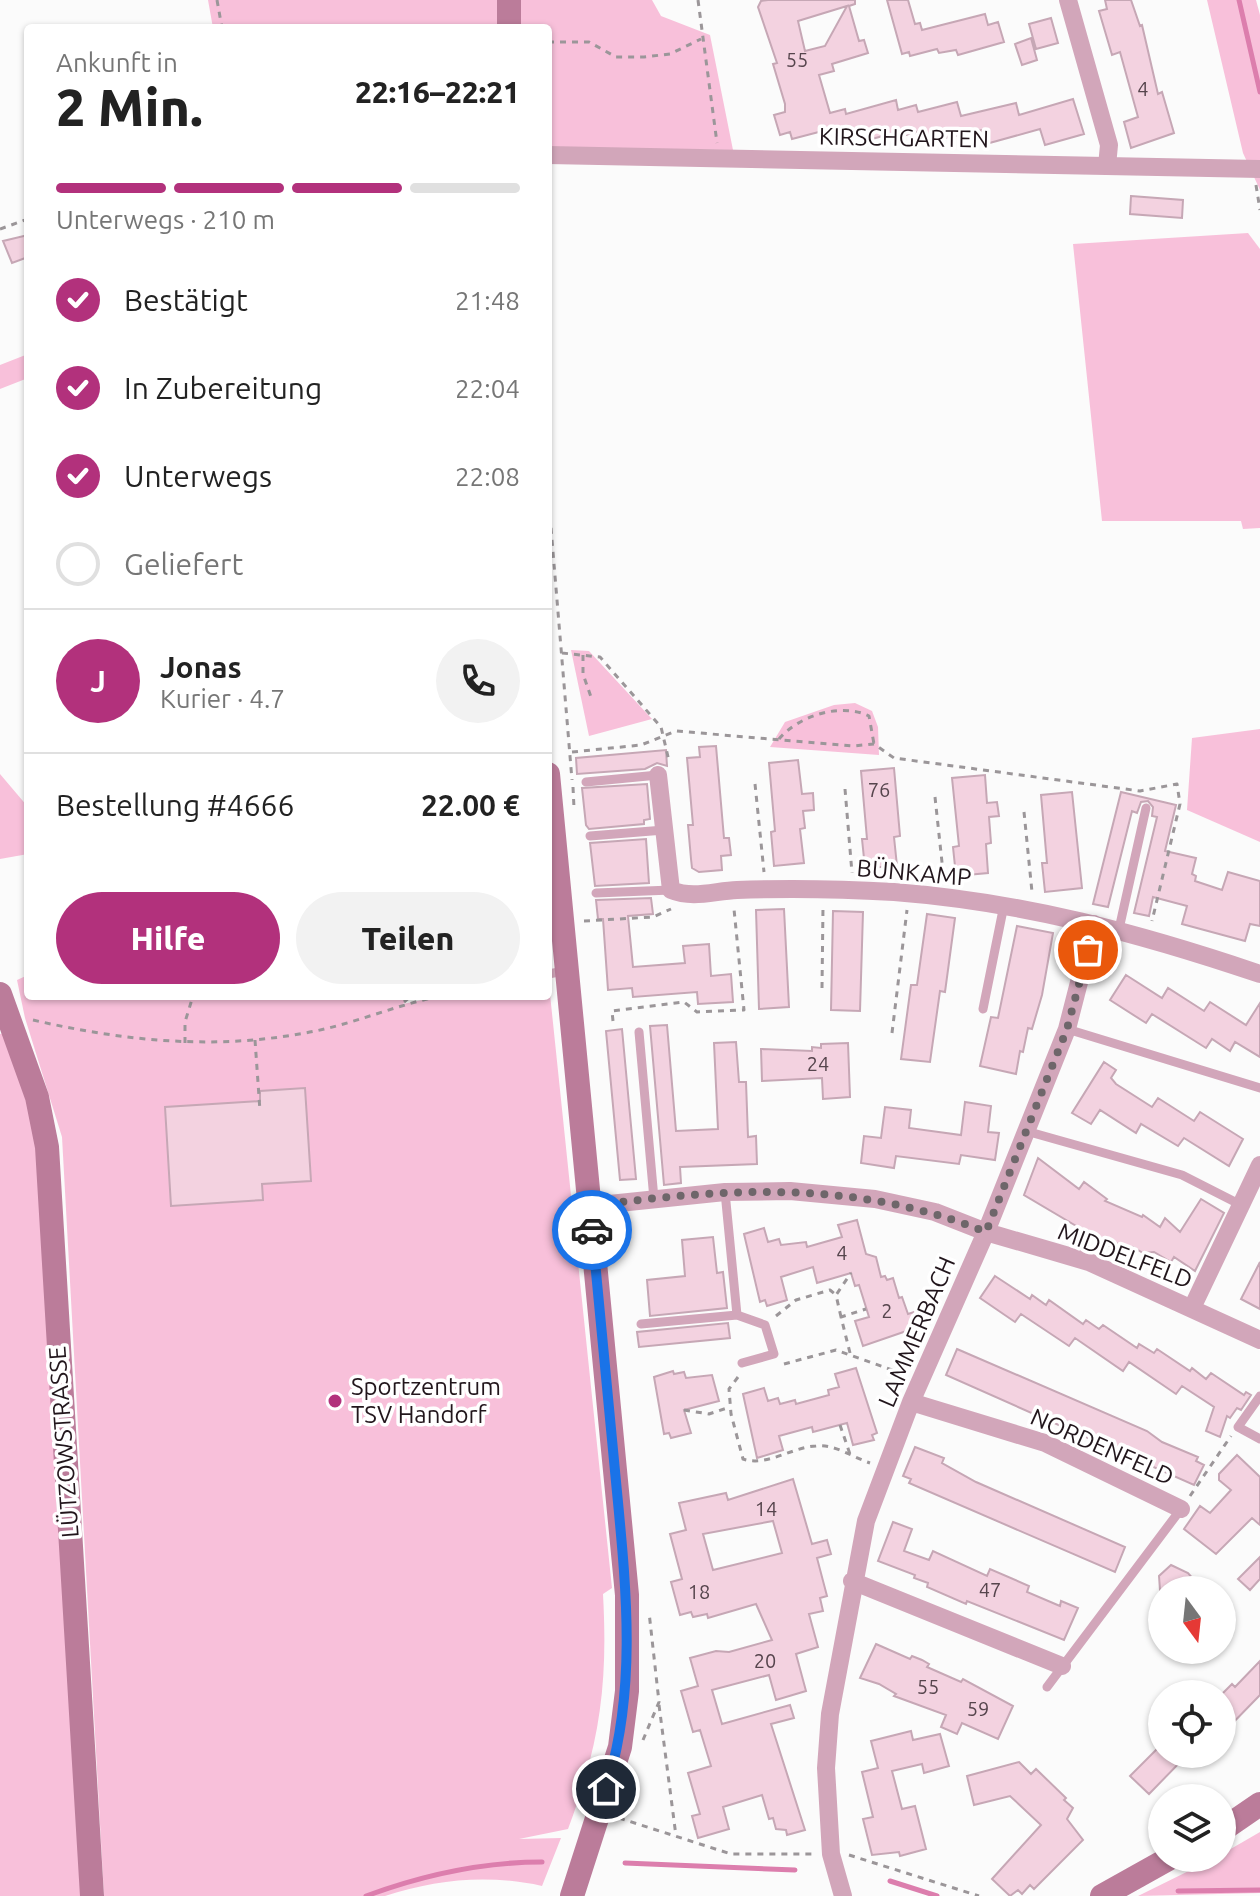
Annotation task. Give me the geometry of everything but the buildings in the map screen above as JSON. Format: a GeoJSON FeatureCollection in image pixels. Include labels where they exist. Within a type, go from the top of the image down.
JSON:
{"type":"FeatureCollection","features":[{"type":"Feature","properties":{"kind":"street"},"geometry":{"type":"LineString","coordinates":[[509,0],[509,24]]}},
{"type":"Feature","properties":{"kind":"street"},"geometry":{"type":"LineString","coordinates":[[1068,0],[1109,145],[1107,166]]}},
{"type":"Feature","properties":{"kind":"street","name":"KIRSCHGARTEN"},"geometry":{"type":"LineString","coordinates":[[552,155],[1258,169]]}},
{"type":"Feature","properties":{"kind":"street"},"geometry":{"type":"LineString","coordinates":[[658,775],[664,830],[678,893]]}},
{"type":"Feature","properties":{"kind":"street"},"geometry":{"type":"LineString","coordinates":[[552,853],[558,972],[590,1206],[627,1595],[627,1691],[620,1747],[572,1896]]}},
{"type":"Feature","properties":{"kind":"street","name":"BÜNKAMP"},"geometry":{"type":"LineString","coordinates":[[678,893],[766,889],[853,891],[1004,905],[1148,936],[1260,974]]}},
{"type":"Feature","properties":{"kind":"street","name":"LAMMERBACH"},"geometry":{"type":"LineString","coordinates":[[843,1896],[831,1854],[826,1768],[830,1714],[852,1581],[866,1521],[911,1402],[986,1232],[1067,1029],[1094,924]]}},
{"type":"Feature","properties":{"kind":"street","name":"LÜTZOWSTRASSE"},"geometry":{"type":"LineString","coordinates":[[5,1005],[37,1097],[47,1147],[92,1896]]}},
{"type":"Feature","properties":{"kind":"street"},"geometry":{"type":"LineString","coordinates":[[1192,1308],[1260,1165]]}},
{"type":"Feature","properties":{"kind":"street","name":"MIDDELFELD"},"geometry":{"type":"LineString","coordinates":[[590,1206],[725,1192],[790,1191],[875,1199],[935,1212],[986,1232],[1089,1262],[1260,1340]]}},
{"type":"Feature","properties":{"kind":"street","name":"NORDENFELD"},"geometry":{"type":"LineString","coordinates":[[911,1402],[1045,1443],[1181,1509]]}},
{"type":"Feature","properties":{"kind":"street"},"geometry":{"type":"LineString","coordinates":[[852,1581],[1062,1666]]}},
{"type":"Feature","properties":{"kind":"street"},"geometry":{"type":"LineString","coordinates":[[1236,1820],[1260,1804]]}},
{"type":"Feature","properties":{"kind":"street"},"geometry":{"type":"LineString","coordinates":[[1102,1896],[1148,1870]]}},
{"type":"Feature","properties":{"kind":"lane"},"geometry":{"type":"LineString","coordinates":[[586,782],[658,775]]}},
{"type":"Feature","properties":{"kind":"lane"},"geometry":{"type":"LineString","coordinates":[[1119,929],[1146,808]]}},
{"type":"Feature","properties":{"kind":"lane"},"geometry":{"type":"LineString","coordinates":[[590,836],[664,830]]}},
{"type":"Feature","properties":{"kind":"lane"},"geometry":{"type":"LineString","coordinates":[[596,893],[678,893]]}},
{"type":"Feature","properties":{"kind":"lane"},"geometry":{"type":"LineString","coordinates":[[983,1009],[1004,905]]}},
{"type":"Feature","properties":{"kind":"lane"},"geometry":{"type":"LineString","coordinates":[[1067,1029],[1260,1088]]}},
{"type":"Feature","properties":{"kind":"lane"},"geometry":{"type":"LineString","coordinates":[[639,1032],[654,1199]]}},
{"type":"Feature","properties":{"kind":"lane"},"geometry":{"type":"LineString","coordinates":[[1026,1131],[1182,1175],[1241,1205]]}},
{"type":"Feature","properties":{"kind":"lane"},"geometry":{"type":"LineString","coordinates":[[725,1192],[737,1315]]}},
{"type":"Feature","properties":{"kind":"lane"},"geometry":{"type":"LineString","coordinates":[[641,1324],[737,1315],[765,1325],[774,1354],[742,1363]]}},
{"type":"Feature","properties":{"kind":"lane"},"geometry":{"type":"LineString","coordinates":[[1260,1396],[1238,1427],[1260,1439]]}},
{"type":"Feature","properties":{"kind":"lane"},"geometry":{"type":"LineString","coordinates":[[1047,1687],[1181,1509]]}},
{"type":"Feature","properties":{"kind":"path"},"geometry":{"type":"LineString","coordinates":[[217,0],[221,24]]}},
{"type":"Feature","properties":{"kind":"path"},"geometry":{"type":"LineString","coordinates":[[698,0],[701,39],[720,157]]}},
{"type":"Feature","properties":{"kind":"path"},"geometry":{"type":"LineString","coordinates":[[552,42],[589,42],[616,57],[644,57],[670,54],[701,39]]}},
{"type":"Feature","properties":{"kind":"path"},"geometry":{"type":"LineString","coordinates":[[1258,169],[1260,210]]}},
{"type":"Feature","properties":{"kind":"path"},"geometry":{"type":"LineString","coordinates":[[0,229],[24,220]]}},
{"type":"Feature","properties":{"kind":"path"},"geometry":{"type":"LineString","coordinates":[[562,653],[600,657],[665,736],[670,766],[658,775]]}},
{"type":"Feature","properties":{"kind":"path"},"geometry":{"type":"LineString","coordinates":[[583,655],[583,674],[591,697]]}},
{"type":"Feature","properties":{"kind":"path"},"geometry":{"type":"LineString","coordinates":[[778,740],[790,727],[836,710],[856,710],[869,716],[874,744]]}},
{"type":"Feature","properties":{"kind":"path"},"geometry":{"type":"LineString","coordinates":[[570,752],[641,745],[676,731],[853,746],[874,744],[894,758],[1140,791],[1177,784],[1180,804],[1148,936]]}},
{"type":"Feature","properties":{"kind":"path"},"geometry":{"type":"LineString","coordinates":[[755,784],[766,889]]}},
{"type":"Feature","properties":{"kind":"path"},"geometry":{"type":"LineString","coordinates":[[845,789],[853,891]]}},
{"type":"Feature","properties":{"kind":"path"},"geometry":{"type":"LineString","coordinates":[[935,797],[946,899]]}},
{"type":"Feature","properties":{"kind":"path"},"geometry":{"type":"LineString","coordinates":[[1024,812],[1033,911]]}},
{"type":"Feature","properties":{"kind":"path"},"geometry":{"type":"LineString","coordinates":[[613,1021],[612,1011],[684,1002],[697,1012],[744,1010],[741,973],[736,956],[734,890]]}},
{"type":"Feature","properties":{"kind":"path"},"geometry":{"type":"LineString","coordinates":[[822,988],[823,890]]}},
{"type":"Feature","properties":{"kind":"path"},"geometry":{"type":"LineString","coordinates":[[582,921],[653,917],[672,909],[678,893]]}},
{"type":"Feature","properties":{"kind":"path"},"geometry":{"type":"LineString","coordinates":[[892,1033],[909,894]]}},
{"type":"Feature","properties":{"kind":"path"},"geometry":{"type":"LineString","coordinates":[[185,1043],[185,1022],[192,1000]]}},
{"type":"Feature","properties":{"kind":"path"},"geometry":{"type":"LineString","coordinates":[[401,1004],[406,1000]]}},
{"type":"Feature","properties":{"kind":"path"},"geometry":{"type":"LineString","coordinates":[[5,1005],[103,1036],[185,1043],[255,1040],[307,1033],[421,1000]]}},
{"type":"Feature","properties":{"kind":"path"},"geometry":{"type":"LineString","coordinates":[[255,1040],[260,1111]]}},
{"type":"Feature","properties":{"kind":"path"},"geometry":{"type":"LineString","coordinates":[[836,1295],[851,1273]]}},
{"type":"Feature","properties":{"kind":"path"},"geometry":{"type":"LineString","coordinates":[[765,1325],[796,1300],[830,1290],[836,1295],[850,1353]]}},
{"type":"Feature","properties":{"kind":"path"},"geometry":{"type":"LineString","coordinates":[[841,1317],[866,1309]]}},
{"type":"Feature","properties":{"kind":"path"},"geometry":{"type":"LineString","coordinates":[[779,1366],[836,1350],[920,1381]]}},
{"type":"Feature","properties":{"kind":"path"},"geometry":{"type":"LineString","coordinates":[[750,1374],[735,1377],[729,1389],[730,1407],[743,1459],[754,1463],[815,1446],[832,1447],[885,1469]]}},
{"type":"Feature","properties":{"kind":"path"},"geometry":{"type":"LineString","coordinates":[[684,1410],[709,1414],[730,1407]]}},
{"type":"Feature","properties":{"kind":"path"},"geometry":{"type":"LineString","coordinates":[[840,1425],[851,1457]]}},
{"type":"Feature","properties":{"kind":"path"},"geometry":{"type":"LineString","coordinates":[[1181,1509],[1238,1427]]}},
{"type":"Feature","properties":{"kind":"path"},"geometry":{"type":"LineString","coordinates":[[659,1702],[676,1836]]}},
{"type":"Feature","properties":{"kind":"path"},"geometry":{"type":"LineString","coordinates":[[599,1811],[731,1854],[858,1856],[979,1896]]}},
{"type":"Feature","properties":{"kind":"shaded area"},"geometry":{"type":"Polygon","coordinates":[[[208,0],[652,0],[661,16],[710,35],[733,150],[552,148],[552,24],[212,24],[208,0]]]}},
{"type":"Feature","properties":{"kind":"shaded area"},"geometry":{"type":"Polygon","coordinates":[[[1207,0],[1256,0],[1260,15],[1260,190],[1243,153],[1207,0]]]}},
{"type":"Feature","properties":{"kind":"shaded area"},"geometry":{"type":"Polygon","coordinates":[[[1248,233],[1260,249],[1260,528],[1243,529],[1241,521],[1102,521],[1073,244],[1248,233]]]}},
{"type":"Feature","properties":{"kind":"shaded area"},"geometry":{"type":"Polygon","coordinates":[[[24,356],[24,380],[0,389],[0,365],[24,356]]]}},
{"type":"Feature","properties":{"kind":"shaded area"},"geometry":{"type":"Polygon","coordinates":[[[571,650],[589,651],[652,719],[589,736],[571,650]]]}},
{"type":"Feature","properties":{"kind":"shaded area"},"geometry":{"type":"Polygon","coordinates":[[[855,703],[872,711],[878,727],[879,755],[770,747],[785,722],[834,705],[855,703]]]}},
{"type":"Feature","properties":{"kind":"shaded area"},"geometry":{"type":"Polygon","coordinates":[[[1260,729],[1260,842],[1187,810],[1192,738],[1260,729]]]}},
{"type":"Feature","properties":{"kind":"shaded area"},"geometry":{"type":"Polygon","coordinates":[[[0,774],[24,802],[24,855],[0,859],[0,774]]]}},
{"type":"Feature","properties":{"kind":"shaded area","name":"Sportzentrum TSV Handorf"},"geometry":{"type":"Polygon","coordinates":[[[24,977],[24,1000],[407,1000],[403,1004],[422,1000],[551,1000],[612,1588],[603,1594],[603,1685],[594,1741],[568,1829],[519,1839],[561,1838],[542,1886],[482,1879],[443,1882],[385,1896],[104,1896],[62,1137],[25,1018],[17,980],[24,977]]]}},
{"type":"Feature","properties":{"kind":"shaded area"},"geometry":{"type":"Polygon","coordinates":[[[4,1033],[28,1101],[38,1151],[82,1896],[0,1896],[0,1034],[4,1033]]]}},
{"type":"Feature","properties":{"kind":"shaded area"},"geometry":{"type":"Polygon","coordinates":[[[1260,1832],[1260,1893],[1138,1896],[1187,1872],[1236,1872],[1236,1846],[1260,1832]]]}},
{"type":"Feature","properties":{"kind":"waterway"},"geometry":{"type":"LineString","coordinates":[[1239,0],[1260,92]]}},
{"type":"Feature","properties":{"kind":"waterway","name":"LAMMERBACH"},"geometry":{"type":"LineString","coordinates":[[366,1896],[452,1871],[497,1864],[542,1862]]}},
{"type":"Feature","properties":{"kind":"waterway","name":"LAMMERBACH"},"geometry":{"type":"LineString","coordinates":[[625,1863],[795,1870]]}},
{"type":"Feature","properties":{"kind":"waterway","name":"LAMMERBACH"},"geometry":{"type":"LineString","coordinates":[[890,1881],[937,1896]]}},
{"type":"Feature","properties":{"kind":"waterway","name":"LAMMERBACH"},"geometry":{"type":"LineString","coordinates":[[1178,1891],[1260,1890]]}},
{"type":"Feature","properties":{"kind":"way so far"},"geometry":{"type":"LineString","coordinates":[[592,1230],[590,1206],[725,1192],[790,1191],[875,1199],[935,1212],[986,1232],[1067,1029],[1088,950]]}},
{"type":"Feature","properties":{"kind":"place","name":"Sportzentrum TSV Handorf"},"geometry":{"type":"Point","coordinates":[335,1401]}},
{"type":"Feature","properties":{"kind":"route"},"geometry":{"type":"LineString","coordinates":[[592,1230],[627,1595],[627,1691],[620,1747],[606,1789]]}}]}
